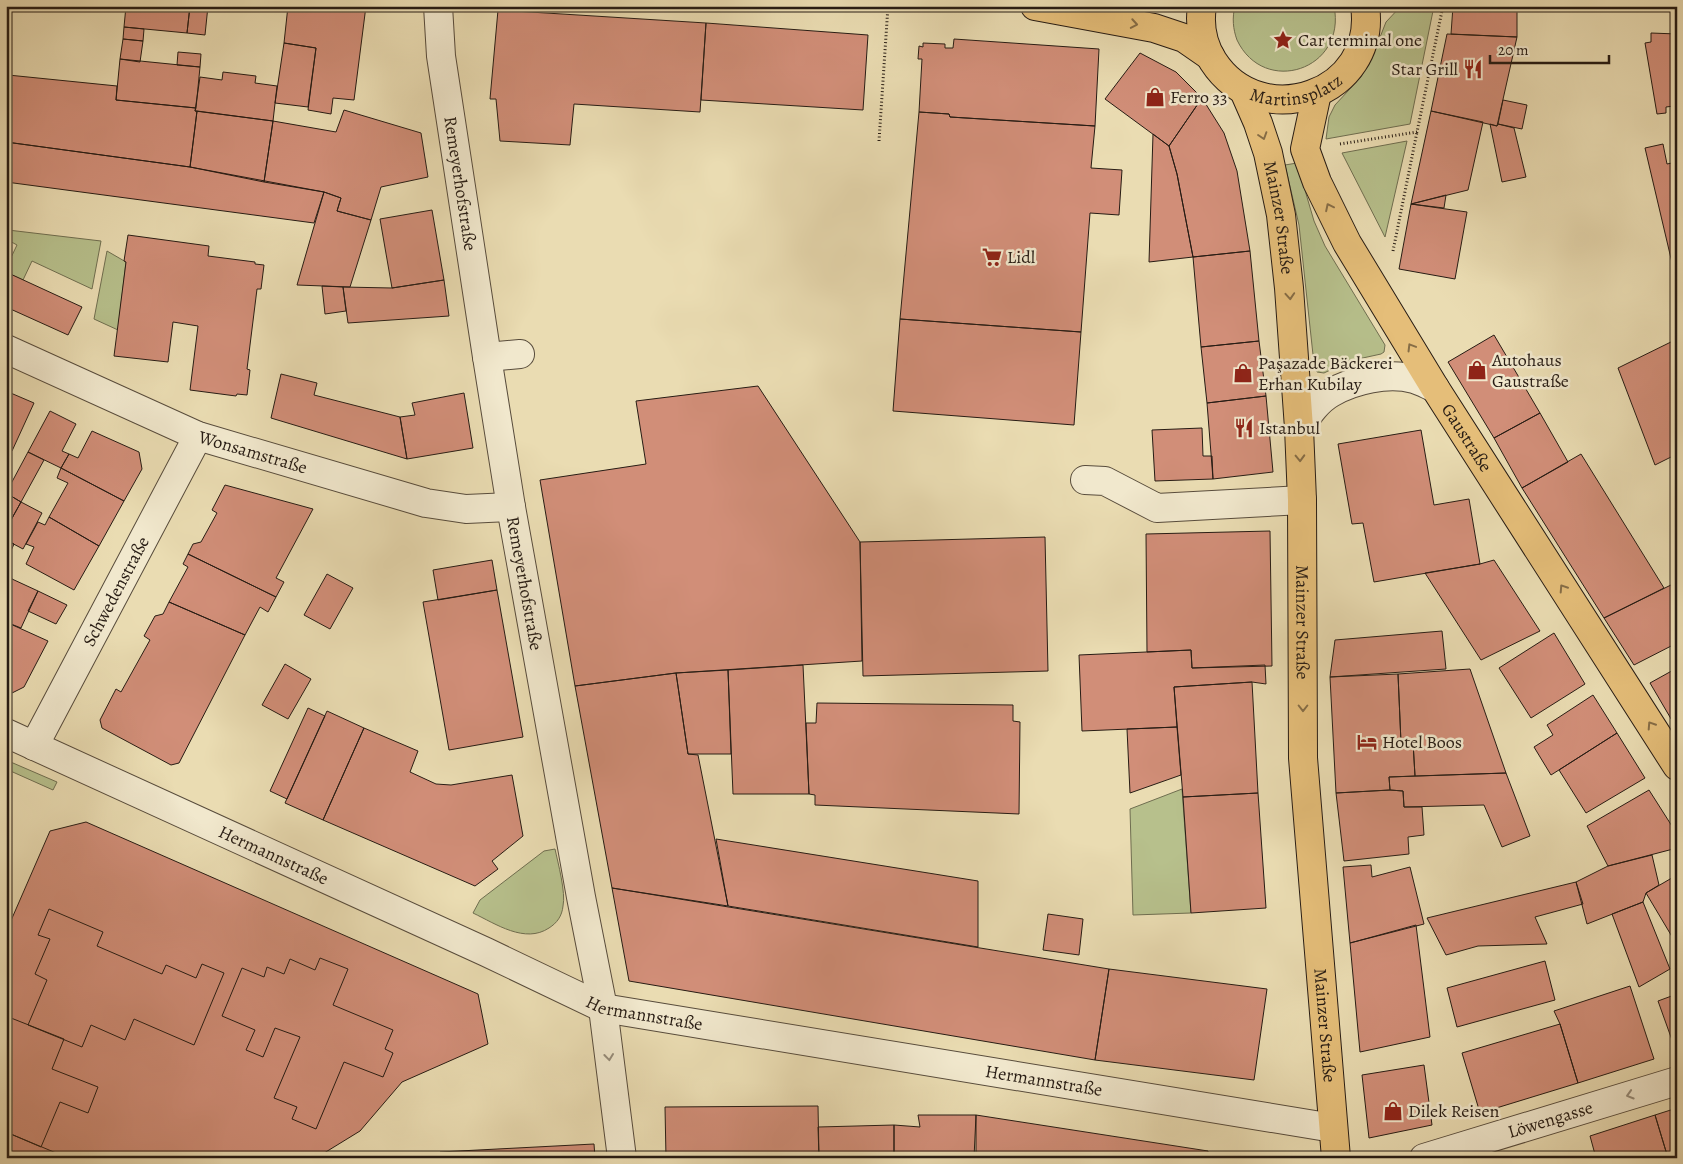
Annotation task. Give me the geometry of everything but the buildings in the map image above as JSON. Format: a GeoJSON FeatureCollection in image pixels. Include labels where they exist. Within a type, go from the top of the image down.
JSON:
{"type":"FeatureCollection","features":[{"type":"Feature","properties":{"kind":"main road"},"geometry":{"type":"LineString","coordinates":[[1035,6],[1154,28],[1184,38],[1210,56]]}},
{"type":"Feature","properties":{"kind":"main road","name":"Martinsplatz"},"geometry":{"type":"LineString","coordinates":[[1202,6],[1201,28],[1204,42],[1219,70],[1244,91],[1273,100],[1303,98],[1318,93],[1336,82],[1350,66],[1361,47],[1370,13]]}},
{"type":"Feature","properties":{"kind":"main road","name":"Mainzer Straße"},"geometry":{"type":"LineString","coordinates":[[1244,91],[1258,123],[1268,153],[1281,215],[1289,288],[1302,500],[1303,758],[1336,1158]]}},
{"type":"Feature","properties":{"kind":"main road"},"geometry":{"type":"LineString","coordinates":[[1305,149],[1312,112],[1318,93]]}},
{"type":"Feature","properties":{"kind":"main road","name":"Gaustraße"},"geometry":{"type":"LineString","coordinates":[[1305,149],[1317,182],[1347,243],[1435,388],[1677,766]]}},
{"type":"Feature","properties":{"kind":"street","name":"Remeyerhofstraße"},"geometry":{"type":"LineString","coordinates":[[438,6],[441,56],[487,357],[581,896],[603,1008],[622,1158]]}},
{"type":"Feature","properties":{"kind":"street","name":"Wonsamstraße"},"geometry":{"type":"LineString","coordinates":[[6,349],[198,436],[426,504],[466,509],[512,507]]}},
{"type":"Feature","properties":{"kind":"street"},"geometry":{"type":"LineString","coordinates":[[487,357],[520,354]]}},
{"type":"Feature","properties":{"kind":"street"},"geometry":{"type":"LineString","coordinates":[[1299,428],[1313,409],[1330,394],[1350,385],[1371,379],[1394,377],[1413,379],[1435,388]]}},
{"type":"Feature","properties":{"kind":"street","name":"Schwedenstraße"},"geometry":{"type":"LineString","coordinates":[[34,746],[198,436]]}},
{"type":"Feature","properties":{"kind":"street"},"geometry":{"type":"LineString","coordinates":[[1085,480],[1105,481],[1158,508],[1302,500]]}},
{"type":"Feature","properties":{"kind":"street","name":"Hermannstraße"},"geometry":{"type":"LineString","coordinates":[[6,733],[486,952],[603,1008],[1333,1128]]}},
{"type":"Feature","properties":{"kind":"street","name":"Löwengasse"},"geometry":{"type":"LineString","coordinates":[[1424,1158],[1677,1081]]}},
{"type":"Feature","properties":{"kind":"path"},"geometry":{"type":"LineString","coordinates":[[879,141],[888,6]]}},
{"type":"Feature","properties":{"kind":"path"},"geometry":{"type":"LineString","coordinates":[[1382,301],[1443,6]]}},
{"type":"Feature","properties":{"kind":"path"},"geometry":{"type":"LineString","coordinates":[[1305,149],[1417,132]]}},
{"type":"Feature","properties":{"kind":"green space"},"geometry":{"type":"Polygon","coordinates":[[[1235,6],[1334,6],[1335,28],[1328,46],[1316,60],[1300,68],[1283,71],[1265,68],[1249,58],[1237,40],[1233,23],[1235,6]]]}},
{"type":"Feature","properties":{"kind":"green space"},"geometry":{"type":"Polygon","coordinates":[[[1401,6],[1434,6],[1410,124],[1326,139],[1329,117],[1335,105],[1361,77],[1375,50],[1386,22],[1401,6]]]}},
{"type":"Feature","properties":{"kind":"green space"},"geometry":{"type":"Polygon","coordinates":[[[1407,141],[1385,237],[1342,153],[1407,141]]]}},
{"type":"Feature","properties":{"kind":"green space"},"geometry":{"type":"Polygon","coordinates":[[[1297,163],[1314,221],[1325,246],[1385,345],[1384,352],[1381,354],[1349,361],[1324,373],[1317,372],[1314,364],[1299,225],[1285,165],[1297,163]]]}},
{"type":"Feature","properties":{"kind":"green space"},"geometry":{"type":"Polygon","coordinates":[[[6,231],[101,241],[92,289],[32,261],[23,280],[6,272],[6,268],[17,245],[6,239],[6,231]]]}},
{"type":"Feature","properties":{"kind":"green space"},"geometry":{"type":"Polygon","coordinates":[[[107,251],[126,262],[118,330],[94,319],[107,251]]]}},
{"type":"Feature","properties":{"kind":"green space"},"geometry":{"type":"Polygon","coordinates":[[[6,760],[57,782],[53,790],[6,769],[6,760]]]}},
{"type":"Feature","properties":{"kind":"green space"},"geometry":{"type":"Polygon","coordinates":[[[1182,789],[1191,913],[1133,915],[1130,809],[1182,789]]]}},
{"type":"Feature","properties":{"kind":"green space"},"geometry":{"type":"Polygon","coordinates":[[[555,849],[564,900],[560,916],[552,926],[540,932],[520,933],[501,927],[473,913],[480,900],[544,851],[555,849]]]}},
{"type":"Feature","properties":{"kind":"place","name":"Car terminal one"},"geometry":{"type":"Point","coordinates":[1283,40]}},
{"type":"Feature","properties":{"kind":"place","name":"Star Grill"},"geometry":{"type":"Point","coordinates":[1473,69]}},
{"type":"Feature","properties":{"kind":"place","name":"Ferro 33"},"geometry":{"type":"Point","coordinates":[1155,97]}},
{"type":"Feature","properties":{"kind":"place","name":"Lidl"},"geometry":{"type":"Point","coordinates":[992,257]}},
{"type":"Feature","properties":{"kind":"place","name":"Autohaus Gaustraße"},"geometry":{"type":"Point","coordinates":[1477,370]}},
{"type":"Feature","properties":{"kind":"place","name":"Paşazade Bäckerei Erhan Kubilay"},"geometry":{"type":"Point","coordinates":[1243,373]}},
{"type":"Feature","properties":{"kind":"place","name":"Istanbul"},"geometry":{"type":"Point","coordinates":[1244,428]}},
{"type":"Feature","properties":{"kind":"place","name":"Hotel Boos"},"geometry":{"type":"Point","coordinates":[1367,742]}},
{"type":"Feature","properties":{"kind":"place","name":"Dilek Reisen"},"geometry":{"type":"Point","coordinates":[1393,1111]}}]}
